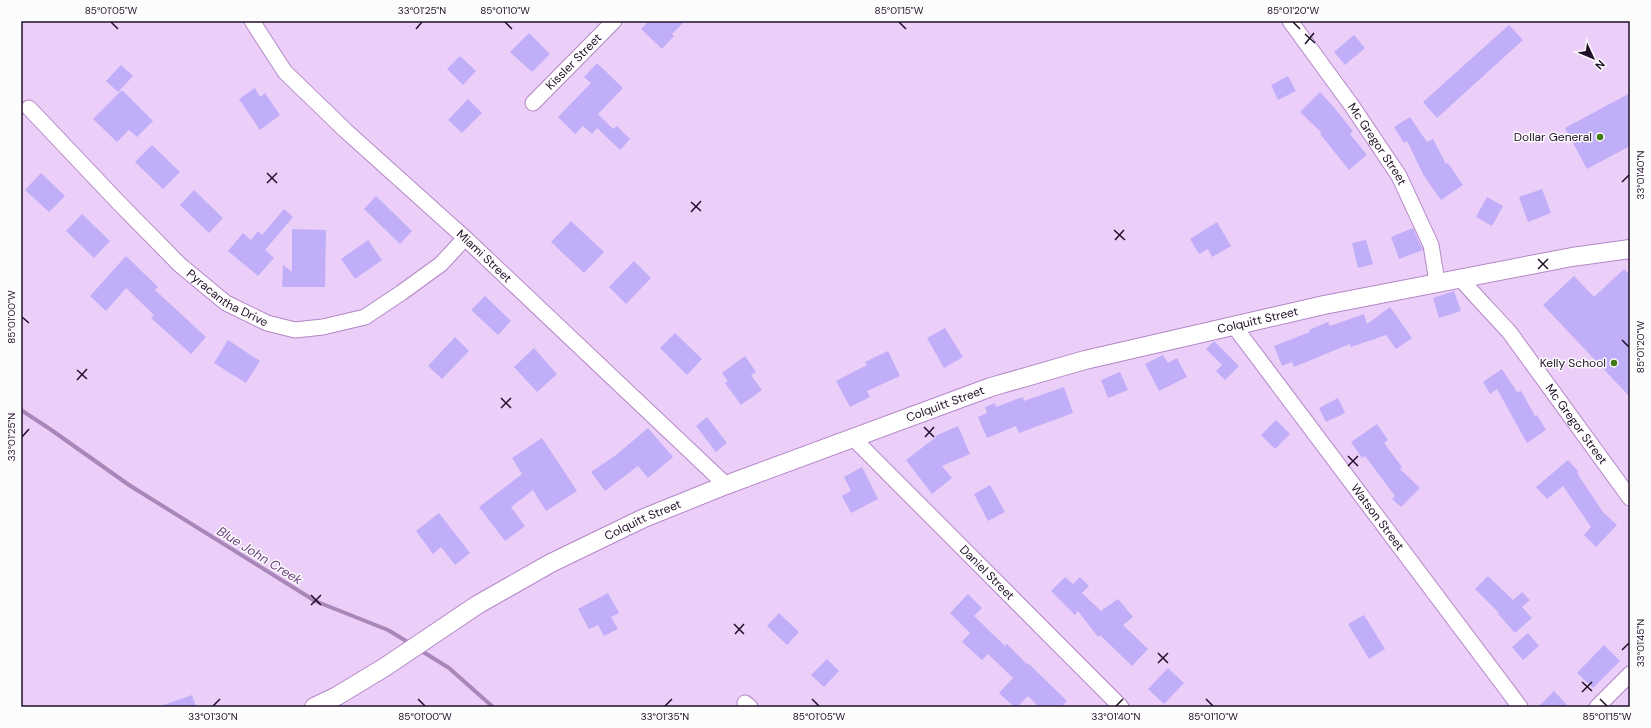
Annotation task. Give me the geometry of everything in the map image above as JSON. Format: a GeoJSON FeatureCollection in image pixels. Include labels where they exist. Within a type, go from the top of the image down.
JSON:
{"type":"FeatureCollection","features":[{"type":"Feature","properties":{"kind":"street","name":"Miami Street"},"geometry":{"type":"LineString","coordinates":[[252,21],[285,72],[346,131],[465,238],[726,485]]}},
{"type":"Feature","properties":{"kind":"street","name":"Kissler Street"},"geometry":{"type":"LineString","coordinates":[[533,103],[614,21]]}},
{"type":"Feature","properties":{"kind":"street","name":"Mc Gregor Street"},"geometry":{"type":"LineString","coordinates":[[1290,21],[1352,106],[1399,176],[1430,245],[1437,282]]}},
{"type":"Feature","properties":{"kind":"street","name":"Pyracantha Drive"},"geometry":{"type":"LineString","coordinates":[[29,108],[119,203],[180,264],[226,303],[267,322],[295,330],[323,327],[365,317],[441,264],[465,238]]}},
{"type":"Feature","properties":{"kind":"street","name":"Colquitt Street"},"geometry":{"type":"LineString","coordinates":[[314,707],[336,696],[385,667],[477,605],[551,563],[644,518],[726,485],[991,388],[1085,360],[1324,304],[1572,257],[1630,249]]}},
{"type":"Feature","properties":{"kind":"street","name":"Mc Gregor Street"},"geometry":{"type":"LineString","coordinates":[[1460,278],[1474,296],[1510,333],[1630,498]]}},
{"type":"Feature","properties":{"kind":"street","name":"Watson Street"},"geometry":{"type":"LineString","coordinates":[[1234,326],[1520,707]]}},
{"type":"Feature","properties":{"kind":"street","name":"Daniel Street"},"geometry":{"type":"LineString","coordinates":[[853,438],[1121,707]]}},
{"type":"Feature","properties":{"kind":"street"},"geometry":{"type":"LineString","coordinates":[[1597,707],[1630,674]]}},
{"type":"Feature","properties":{"kind":"building"},"geometry":{"type":"Polygon","coordinates":[[[649,21],[685,21],[672,34],[674,36],[662,49],[641,29],[649,21]]]}},
{"type":"Feature","properties":{"kind":"building"},"geometry":{"type":"Polygon","coordinates":[[[1509,25],[1523,40],[1437,118],[1423,102],[1509,25]]]}},
{"type":"Feature","properties":{"kind":"building"},"geometry":{"type":"Polygon","coordinates":[[[529,33],[550,54],[532,72],[510,52],[529,33]]]}},
{"type":"Feature","properties":{"kind":"building"},"geometry":{"type":"Polygon","coordinates":[[[1354,35],[1365,48],[1345,65],[1334,52],[1354,35]]]}},
{"type":"Feature","properties":{"kind":"building"},"geometry":{"type":"Polygon","coordinates":[[[460,56],[476,71],[463,85],[447,69],[460,56]]]}},
{"type":"Feature","properties":{"kind":"building"},"geometry":{"type":"Polygon","coordinates":[[[597,63],[623,88],[598,114],[613,129],[617,126],[630,139],[620,150],[597,128],[592,134],[583,126],[575,134],[558,117],[591,83],[584,77],[597,63]]]}},
{"type":"Feature","properties":{"kind":"building"},"geometry":{"type":"Polygon","coordinates":[[[121,65],[133,76],[118,92],[106,81],[121,65]]]}},
{"type":"Feature","properties":{"kind":"building"},"geometry":{"type":"Polygon","coordinates":[[[1288,76],[1296,91],[1278,100],[1271,85],[1288,76]]]}},
{"type":"Feature","properties":{"kind":"building"},"geometry":{"type":"Polygon","coordinates":[[[255,88],[260,97],[265,93],[280,115],[260,130],[239,99],[255,88]]]}},
{"type":"Feature","properties":{"kind":"building"},"geometry":{"type":"Polygon","coordinates":[[[122,90],[153,121],[137,137],[129,130],[117,142],[93,119],[122,90]]]}},
{"type":"Feature","properties":{"kind":"building"},"geometry":{"type":"Polygon","coordinates":[[[1320,92],[1353,131],[1350,134],[1367,155],[1349,170],[1320,134],[1322,133],[1300,112],[1320,92]]]}},
{"type":"Feature","properties":{"kind":"building","name":"Dollar General"},"geometry":{"type":"Polygon","coordinates":[[[1630,93],[1630,146],[1587,169],[1565,128],[1630,93]]]}},
{"type":"Feature","properties":{"kind":"building"},"geometry":{"type":"Polygon","coordinates":[[[468,99],[482,113],[462,133],[448,120],[468,99]]]}},
{"type":"Feature","properties":{"kind":"building"},"geometry":{"type":"Polygon","coordinates":[[[1410,117],[1427,142],[1433,139],[1446,164],[1448,163],[1463,185],[1441,200],[1424,176],[1407,141],[1404,143],[1394,127],[1410,117]]]}},
{"type":"Feature","properties":{"kind":"building"},"geometry":{"type":"Polygon","coordinates":[[[152,145],[180,172],[163,189],[135,162],[152,145]]]}},
{"type":"Feature","properties":{"kind":"building"},"geometry":{"type":"Polygon","coordinates":[[[41,173],[65,196],[49,212],[25,190],[41,173]]]}},
{"type":"Feature","properties":{"kind":"building"},"geometry":{"type":"Polygon","coordinates":[[[1542,189],[1551,213],[1528,222],[1519,197],[1542,189]]]}},
{"type":"Feature","properties":{"kind":"building"},"geometry":{"type":"Polygon","coordinates":[[[194,190],[223,218],[209,233],[180,205],[194,190]]]}},
{"type":"Feature","properties":{"kind":"building"},"geometry":{"type":"Polygon","coordinates":[[[376,196],[412,231],[400,244],[364,209],[376,196]]]}},
{"type":"Feature","properties":{"kind":"building"},"geometry":{"type":"Polygon","coordinates":[[[1487,197],[1503,206],[1492,226],[1476,217],[1487,197]]]}},
{"type":"Feature","properties":{"kind":"building"},"geometry":{"type":"Polygon","coordinates":[[[284,209],[293,217],[265,250],[274,258],[258,276],[228,251],[243,233],[251,240],[258,231],[262,235],[284,209]]]}},
{"type":"Feature","properties":{"kind":"building"},"geometry":{"type":"Polygon","coordinates":[[[82,214],[110,241],[94,258],[66,231],[82,214]]]}},
{"type":"Feature","properties":{"kind":"building"},"geometry":{"type":"Polygon","coordinates":[[[571,221],[604,252],[584,273],[551,242],[571,221]]]}},
{"type":"Feature","properties":{"kind":"building"},"geometry":{"type":"Polygon","coordinates":[[[1217,222],[1231,246],[1212,257],[1208,249],[1199,254],[1190,239],[1217,222]]]}},
{"type":"Feature","properties":{"kind":"building"},"geometry":{"type":"Polygon","coordinates":[[[1413,228],[1423,250],[1399,259],[1391,237],[1413,228]]]}},
{"type":"Feature","properties":{"kind":"building"},"geometry":{"type":"Polygon","coordinates":[[[292,229],[326,230],[325,287],[282,287],[283,265],[292,272],[292,229]]]}},
{"type":"Feature","properties":{"kind":"building"},"geometry":{"type":"Polygon","coordinates":[[[368,240],[382,260],[355,279],[341,259],[368,240]]]}},
{"type":"Feature","properties":{"kind":"building"},"geometry":{"type":"Polygon","coordinates":[[[1366,240],[1373,264],[1358,268],[1352,243],[1366,240]]]}},
{"type":"Feature","properties":{"kind":"building"},"geometry":{"type":"Polygon","coordinates":[[[126,256],[158,287],[155,290],[206,337],[191,354],[151,318],[154,315],[126,288],[106,311],[90,296],[126,256]]]}},
{"type":"Feature","properties":{"kind":"building"},"geometry":{"type":"Polygon","coordinates":[[[634,261],[651,278],[626,304],[609,287],[634,261]]]}},
{"type":"Feature","properties":{"kind":"building","name":"Kelly School"},"geometry":{"type":"Polygon","coordinates":[[[1624,269],[1630,275],[1630,397],[1543,305],[1574,276],[1594,297],[1624,269]]]}},
{"type":"Feature","properties":{"kind":"building"},"geometry":{"type":"Polygon","coordinates":[[[1454,291],[1461,311],[1439,318],[1433,298],[1454,291]]]}},
{"type":"Feature","properties":{"kind":"building"},"geometry":{"type":"Polygon","coordinates":[[[485,296],[511,321],[498,335],[471,310],[485,296]]]}},
{"type":"Feature","properties":{"kind":"building"},"geometry":{"type":"Polygon","coordinates":[[[1390,307],[1412,338],[1396,349],[1386,335],[1351,347],[1350,344],[1294,367],[1292,362],[1282,366],[1274,346],[1310,332],[1309,330],[1328,322],[1330,326],[1364,314],[1367,324],[1390,307]]]}},
{"type":"Feature","properties":{"kind":"building"},"geometry":{"type":"Polygon","coordinates":[[[945,328],[963,357],[944,368],[927,338],[945,328]]]}},
{"type":"Feature","properties":{"kind":"building"},"geometry":{"type":"Polygon","coordinates":[[[675,333],[702,359],[687,375],[660,348],[675,333]]]}},
{"type":"Feature","properties":{"kind":"building"},"geometry":{"type":"Polygon","coordinates":[[[455,337],[469,351],[442,379],[428,366],[455,337]]]}},
{"type":"Feature","properties":{"kind":"building"},"geometry":{"type":"Polygon","coordinates":[[[228,340],[260,361],[246,383],[214,363],[228,340]]]}},
{"type":"Feature","properties":{"kind":"building"},"geometry":{"type":"Polygon","coordinates":[[[1214,341],[1239,366],[1225,380],[1216,371],[1222,365],[1206,349],[1214,341]]]}},
{"type":"Feature","properties":{"kind":"building"},"geometry":{"type":"Polygon","coordinates":[[[534,348],[557,374],[537,392],[514,367],[534,348]]]}},
{"type":"Feature","properties":{"kind":"building"},"geometry":{"type":"Polygon","coordinates":[[[888,351],[900,376],[867,391],[870,397],[850,407],[836,381],[867,365],[865,362],[888,351]]]}},
{"type":"Feature","properties":{"kind":"building"},"geometry":{"type":"Polygon","coordinates":[[[1163,355],[1168,363],[1177,358],[1187,377],[1159,391],[1145,364],[1163,355]]]}},
{"type":"Feature","properties":{"kind":"building"},"geometry":{"type":"Polygon","coordinates":[[[745,356],[756,372],[751,375],[762,390],[741,405],[725,383],[728,381],[722,373],[745,356]]]}},
{"type":"Feature","properties":{"kind":"building"},"geometry":{"type":"Polygon","coordinates":[[[1502,369],[1517,392],[1521,391],[1535,416],[1537,415],[1546,430],[1527,443],[1497,389],[1490,394],[1483,382],[1502,369]]]}},
{"type":"Feature","properties":{"kind":"building"},"geometry":{"type":"Polygon","coordinates":[[[1120,372],[1128,390],[1108,398],[1101,380],[1120,372]]]}},
{"type":"Feature","properties":{"kind":"building"},"geometry":{"type":"Polygon","coordinates":[[[1064,387],[1073,413],[1019,433],[1016,426],[987,438],[978,417],[987,413],[985,407],[995,403],[996,407],[1023,397],[1024,401],[1064,387]]]}},
{"type":"Feature","properties":{"kind":"building"},"geometry":{"type":"Polygon","coordinates":[[[1338,398],[1345,413],[1326,422],[1319,408],[1338,398]]]}},
{"type":"Feature","properties":{"kind":"building"},"geometry":{"type":"Polygon","coordinates":[[[707,417],[727,443],[716,452],[696,426],[707,417]]]}},
{"type":"Feature","properties":{"kind":"building"},"geometry":{"type":"Polygon","coordinates":[[[1276,420],[1290,434],[1275,449],[1261,435],[1276,420]]]}},
{"type":"Feature","properties":{"kind":"building"},"geometry":{"type":"Polygon","coordinates":[[[1377,424],[1388,440],[1384,443],[1402,467],[1400,469],[1420,488],[1401,507],[1392,499],[1395,496],[1365,456],[1362,458],[1351,442],[1377,424]]]}},
{"type":"Feature","properties":{"kind":"building"},"geometry":{"type":"Polygon","coordinates":[[[958,426],[970,454],[942,466],[952,478],[932,494],[906,460],[936,437],[935,436],[958,426]]]}},
{"type":"Feature","properties":{"kind":"building"},"geometry":{"type":"Polygon","coordinates":[[[648,428],[673,457],[648,478],[638,466],[605,491],[591,472],[616,455],[648,428]]]}},
{"type":"Feature","properties":{"kind":"building"},"geometry":{"type":"Polygon","coordinates":[[[542,438],[577,491],[546,511],[533,490],[511,507],[525,526],[505,541],[479,507],[522,474],[512,458],[542,438]]]}},
{"type":"Feature","properties":{"kind":"building"},"geometry":{"type":"Polygon","coordinates":[[[1568,460],[1579,472],[1577,473],[1603,512],[1617,525],[1596,547],[1584,535],[1591,527],[1563,486],[1547,499],[1536,487],[1568,460]]]}},
{"type":"Feature","properties":{"kind":"building"},"geometry":{"type":"Polygon","coordinates":[[[862,467],[878,499],[851,513],[842,496],[851,491],[844,477],[862,467]]]}},
{"type":"Feature","properties":{"kind":"building"},"geometry":{"type":"Polygon","coordinates":[[[990,485],[1005,512],[988,521],[974,494],[990,485]]]}},
{"type":"Feature","properties":{"kind":"building"},"geometry":{"type":"Polygon","coordinates":[[[439,513],[470,553],[455,565],[441,547],[433,554],[416,531],[439,513]]]}},
{"type":"Feature","properties":{"kind":"building"},"geometry":{"type":"Polygon","coordinates":[[[1488,576],[1513,600],[1522,592],[1530,600],[1522,607],[1532,618],[1515,633],[1498,614],[1499,613],[1475,589],[1488,576]]]}},
{"type":"Feature","properties":{"kind":"building"},"geometry":{"type":"Polygon","coordinates":[[[1065,577],[1073,584],[1080,577],[1089,586],[1082,593],[1101,611],[1118,599],[1133,617],[1123,625],[1148,649],[1132,666],[1100,635],[1098,637],[1078,611],[1075,615],[1051,591],[1065,577]]]}},
{"type":"Feature","properties":{"kind":"building"},"geometry":{"type":"Polygon","coordinates":[[[608,593],[619,613],[611,617],[618,629],[604,636],[598,625],[589,629],[578,609],[608,593]]]}},
{"type":"Feature","properties":{"kind":"building"},"geometry":{"type":"Polygon","coordinates":[[[968,594],[982,608],[974,616],[1005,646],[1007,644],[1027,664],[1028,663],[1067,701],[1061,707],[1039,707],[1028,696],[1017,707],[1014,707],[999,693],[1013,678],[988,654],[982,660],[962,642],[970,633],[950,613],[968,594]]]}},
{"type":"Feature","properties":{"kind":"building"},"geometry":{"type":"Polygon","coordinates":[[[779,613],[799,632],[787,645],[767,626],[779,613]]]}},
{"type":"Feature","properties":{"kind":"building"},"geometry":{"type":"Polygon","coordinates":[[[1364,615],[1385,649],[1369,659],[1348,624],[1364,615]]]}},
{"type":"Feature","properties":{"kind":"building"},"geometry":{"type":"Polygon","coordinates":[[[1528,633],[1539,646],[1523,660],[1512,647],[1528,633]]]}},
{"type":"Feature","properties":{"kind":"building"},"geometry":{"type":"Polygon","coordinates":[[[1604,645],[1620,661],[1593,688],[1577,673],[1604,645]]]}},
{"type":"Feature","properties":{"kind":"building"},"geometry":{"type":"Polygon","coordinates":[[[827,659],[839,671],[824,687],[811,675],[827,659]]]}},
{"type":"Feature","properties":{"kind":"building"},"geometry":{"type":"Polygon","coordinates":[[[1168,668],[1184,683],[1164,704],[1148,689],[1168,668]]]}},
{"type":"Feature","properties":{"kind":"building"},"geometry":{"type":"Polygon","coordinates":[[[1554,691],[1569,707],[1538,707],[1554,691]]]}},
{"type":"Feature","properties":{"kind":"building"},"geometry":{"type":"Polygon","coordinates":[[[192,695],[196,707],[161,706],[192,695]]]}},
{"type":"Feature","properties":{"kind":"waterway","name":"Blue John Creek"},"geometry":{"type":"LineString","coordinates":[[21,410],[129,485],[315,601],[388,630],[411,644]]}},
{"type":"Feature","properties":{"kind":"waterway","name":"Blue John Creek"},"geometry":{"type":"LineString","coordinates":[[420,650],[449,668],[493,707]]}},
{"type":"Feature","properties":{"kind":"place","name":"Dollar General"},"geometry":{"type":"Point","coordinates":[1600,137]}},
{"type":"Feature","properties":{"kind":"place","name":"Kelly School"},"geometry":{"type":"Point","coordinates":[1614,363]}}]}
